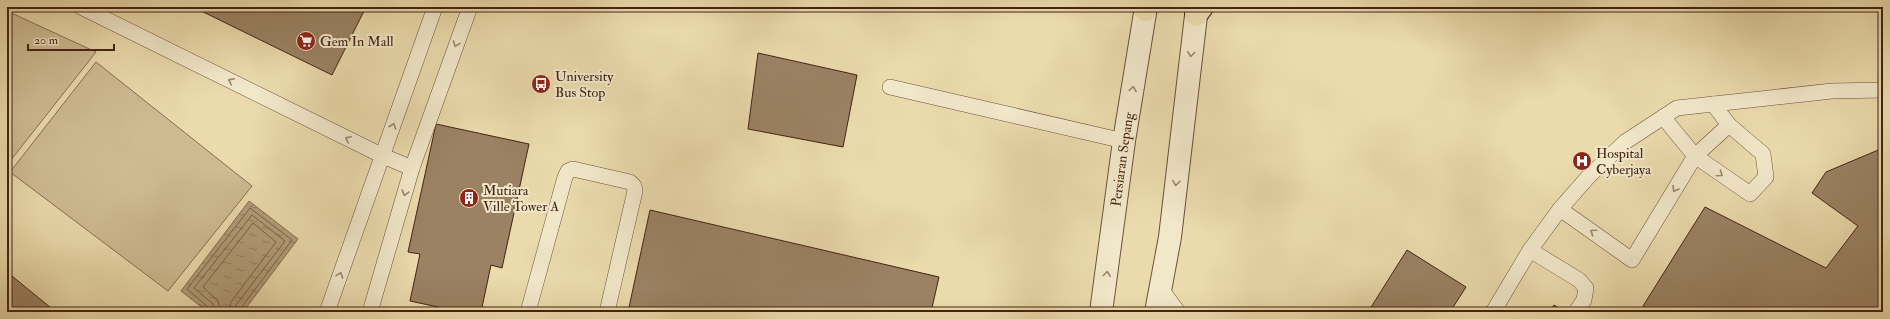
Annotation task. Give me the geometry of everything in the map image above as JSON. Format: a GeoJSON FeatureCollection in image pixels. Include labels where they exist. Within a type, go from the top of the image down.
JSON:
{"type":"FeatureCollection","features":[{"type":"Feature","properties":{"kind":"street","name":"Persiaran Sepang"},"geometry":{"type":"LineString","coordinates":[[1101,312],[1124,141],[1145,8]]}},
{"type":"Feature","properties":{"kind":"street"},"geometry":{"type":"LineString","coordinates":[[1156,312],[1170,237],[1198,10]]}},
{"type":"Feature","properties":{"kind":"lane"},"geometry":{"type":"LineString","coordinates":[[81,7],[383,156],[412,168]]}},
{"type":"Feature","properties":{"kind":"lane"},"geometry":{"type":"LineString","coordinates":[[327,312],[435,7]]}},
{"type":"Feature","properties":{"kind":"lane"},"geometry":{"type":"LineString","coordinates":[[370,312],[412,168],[470,7]]}},
{"type":"Feature","properties":{"kind":"lane"},"geometry":{"type":"LineString","coordinates":[[890,87],[1124,141]]}},
{"type":"Feature","properties":{"kind":"lane"},"geometry":{"type":"LineString","coordinates":[[1493,312],[1530,250],[1560,209],[1589,176],[1625,142],[1677,108],[1832,91],[1883,90]]}},
{"type":"Feature","properties":{"kind":"lane"},"geometry":{"type":"LineString","coordinates":[[1663,117],[1695,156],[1750,194],[1766,178],[1763,154],[1729,125],[1713,104]]}},
{"type":"Feature","properties":{"kind":"lane"},"geometry":{"type":"LineString","coordinates":[[1560,209],[1632,260],[1695,156],[1729,125]]}},
{"type":"Feature","properties":{"kind":"lane"},"geometry":{"type":"LineString","coordinates":[[528,312],[565,177],[568,171],[573,169],[630,182],[634,186],[635,191],[607,312]]}},
{"type":"Feature","properties":{"kind":"lane"},"geometry":{"type":"LineString","coordinates":[[1530,250],[1579,280],[1586,288],[1584,300],[1576,312]]}},
{"type":"Feature","properties":{"kind":"lane"},"geometry":{"type":"LineString","coordinates":[[1161,289],[1178,312]]}},
{"type":"Feature","properties":{"kind":"shaded area"},"geometry":{"type":"Polygon","coordinates":[[[7,11],[96,52],[7,165],[7,11]]]}},
{"type":"Feature","properties":{"kind":"shaded area"},"geometry":{"type":"Polygon","coordinates":[[[96,62],[252,186],[168,291],[10,172],[96,62]]]}},
{"type":"Feature","properties":{"kind":"water"},"geometry":{"type":"Polygon","coordinates":[[[249,201],[298,239],[243,312],[208,312],[181,291],[249,201]]]}},
{"type":"Feature","properties":{"kind":"building","name":"Gem In Mall"},"geometry":{"type":"Polygon","coordinates":[[[193,7],[366,7],[332,75],[193,7]]]}},
{"type":"Feature","properties":{"kind":"building"},"geometry":{"type":"Polygon","coordinates":[[[758,53],[857,75],[843,147],[748,129],[758,53]]]}},
{"type":"Feature","properties":{"kind":"building","name":"Mutiara Ville Tower A"},"geometry":{"type":"Polygon","coordinates":[[[436,124],[529,144],[502,268],[491,265],[481,312],[461,312],[410,301],[420,254],[408,252],[436,124]]]}},
{"type":"Feature","properties":{"kind":"building"},"geometry":{"type":"Polygon","coordinates":[[[1883,148],[1883,312],[1653,312],[1643,306],[1705,207],[1826,268],[1858,226],[1812,193],[1826,172],[1883,148]]]}},
{"type":"Feature","properties":{"kind":"building"},"geometry":{"type":"Polygon","coordinates":[[[650,210],[939,277],[931,312],[628,312],[650,210]]]}},
{"type":"Feature","properties":{"kind":"building"},"geometry":{"type":"Polygon","coordinates":[[[1407,250],[1466,287],[1450,312],[1368,312],[1407,250]]]}},
{"type":"Feature","properties":{"kind":"building"},"geometry":{"type":"Polygon","coordinates":[[[7,272],[56,312],[7,312],[7,272]]]}},
{"type":"Feature","properties":{"kind":"building"},"geometry":{"type":"Polygon","coordinates":[[[1554,305],[1565,312],[1550,312],[1554,305]]]}},
{"type":"Feature","properties":{"kind":"place","name":"Gem In Mall"},"geometry":{"type":"Point","coordinates":[306,41]}},
{"type":"Feature","properties":{"kind":"place","name":"University Bus Stop"},"geometry":{"type":"Point","coordinates":[541,84]}},
{"type":"Feature","properties":{"kind":"place","name":"Hospital Cyberjaya"},"geometry":{"type":"Point","coordinates":[1582,161]}},
{"type":"Feature","properties":{"kind":"place","name":"Mutiara Ville Tower A"},"geometry":{"type":"Point","coordinates":[469,198]}}]}
